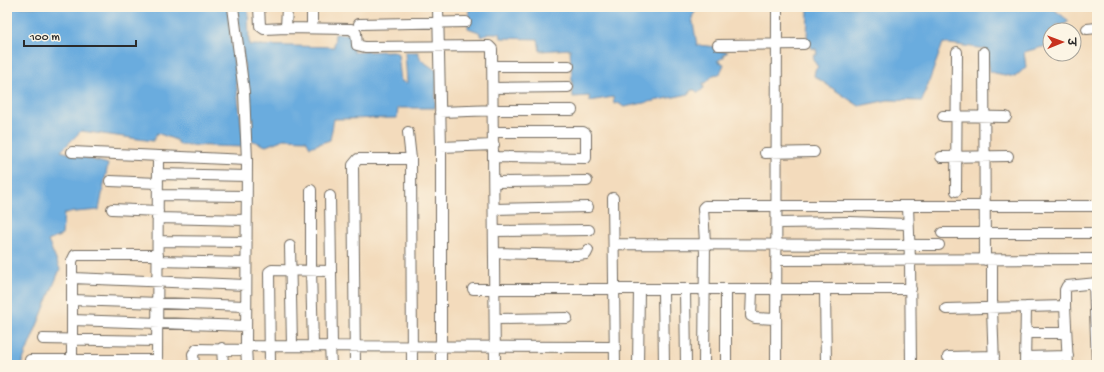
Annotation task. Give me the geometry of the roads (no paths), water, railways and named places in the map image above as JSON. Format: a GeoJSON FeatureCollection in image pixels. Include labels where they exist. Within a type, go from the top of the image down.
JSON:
{"type":"FeatureCollection","features":[{"type":"Feature","properties":{"kind":"street"},"geometry":{"type":"LineString","coordinates":[[233,7],[244,92],[247,160],[247,365]]}},
{"type":"Feature","properties":{"kind":"street"},"geometry":{"type":"LineString","coordinates":[[260,7],[261,28],[354,30],[357,44],[360,46],[489,46],[492,49],[495,209],[495,365]]}},
{"type":"Feature","properties":{"kind":"street"},"geometry":{"type":"LineString","coordinates":[[286,28],[287,7]]}},
{"type":"Feature","properties":{"kind":"street"},"geometry":{"type":"LineString","coordinates":[[312,7],[312,28]]}},
{"type":"Feature","properties":{"kind":"street"},"geometry":{"type":"LineString","coordinates":[[438,7],[441,147],[441,365]]}},
{"type":"Feature","properties":{"kind":"street"},"geometry":{"type":"LineString","coordinates":[[776,365],[775,318],[778,154],[776,45],[777,7]]}},
{"type":"Feature","properties":{"kind":"street"},"geometry":{"type":"LineString","coordinates":[[359,24],[438,21],[466,22]]}},
{"type":"Feature","properties":{"kind":"street"},"geometry":{"type":"LineString","coordinates":[[718,46],[804,44]]}},
{"type":"Feature","properties":{"kind":"street"},"geometry":{"type":"LineString","coordinates":[[956,191],[957,52]]}},
{"type":"Feature","properties":{"kind":"street"},"geometry":{"type":"LineString","coordinates":[[948,357],[994,361],[992,309],[985,233],[984,52]]}},
{"type":"Feature","properties":{"kind":"street"},"geometry":{"type":"LineString","coordinates":[[493,66],[569,66]]}},
{"type":"Feature","properties":{"kind":"street"},"geometry":{"type":"LineString","coordinates":[[493,88],[568,87]]}},
{"type":"Feature","properties":{"kind":"street"},"geometry":{"type":"LineString","coordinates":[[440,112],[572,110]]}},
{"type":"Feature","properties":{"kind":"street"},"geometry":{"type":"LineString","coordinates":[[943,116],[1006,117]]}},
{"type":"Feature","properties":{"kind":"street"},"geometry":{"type":"LineString","coordinates":[[408,132],[411,159],[412,365]]}},
{"type":"Feature","properties":{"kind":"street"},"geometry":{"type":"LineString","coordinates":[[494,132],[585,132],[586,158],[494,157]]}},
{"type":"Feature","properties":{"kind":"street"},"geometry":{"type":"LineString","coordinates":[[441,147],[494,145]]}},
{"type":"Feature","properties":{"kind":"street"},"geometry":{"type":"LineString","coordinates":[[72,152],[247,160]]}},
{"type":"Feature","properties":{"kind":"street"},"geometry":{"type":"LineString","coordinates":[[765,153],[778,154],[814,152]]}},
{"type":"Feature","properties":{"kind":"street"},"geometry":{"type":"LineString","coordinates":[[30,360],[157,363],[158,156]]}},
{"type":"Feature","properties":{"kind":"street"},"geometry":{"type":"LineString","coordinates":[[941,157],[1008,156]]}},
{"type":"Feature","properties":{"kind":"street"},"geometry":{"type":"LineString","coordinates":[[355,365],[353,165],[358,159],[411,159]]}},
{"type":"Feature","properties":{"kind":"street"},"geometry":{"type":"LineString","coordinates":[[110,181],[247,176]]}},
{"type":"Feature","properties":{"kind":"street"},"geometry":{"type":"LineString","coordinates":[[494,182],[587,181]]}},
{"type":"Feature","properties":{"kind":"street"},"geometry":{"type":"LineString","coordinates":[[311,190],[311,270],[314,346]]}},
{"type":"Feature","properties":{"kind":"street"},"geometry":{"type":"LineString","coordinates":[[158,195],[246,196]]}},
{"type":"Feature","properties":{"kind":"street"},"geometry":{"type":"LineString","coordinates":[[330,196],[331,365]]}},
{"type":"Feature","properties":{"kind":"street"},"geometry":{"type":"LineString","coordinates":[[613,198],[615,244],[615,365]]}},
{"type":"Feature","properties":{"kind":"street"},"geometry":{"type":"LineString","coordinates":[[704,365],[705,243],[703,208],[705,206],[1097,206]]}},
{"type":"Feature","properties":{"kind":"street"},"geometry":{"type":"LineString","coordinates":[[908,206],[907,224],[910,244],[911,289],[911,365]]}},
{"type":"Feature","properties":{"kind":"street"},"geometry":{"type":"LineString","coordinates":[[495,209],[588,207]]}},
{"type":"Feature","properties":{"kind":"street"},"geometry":{"type":"LineString","coordinates":[[112,209],[158,215],[246,220]]}},
{"type":"Feature","properties":{"kind":"street"},"geometry":{"type":"LineString","coordinates":[[777,223],[850,222],[907,224]]}},
{"type":"Feature","properties":{"kind":"street"},"geometry":{"type":"LineString","coordinates":[[495,231],[589,230]]}},
{"type":"Feature","properties":{"kind":"street"},"geometry":{"type":"LineString","coordinates":[[942,233],[1097,232]]}},
{"type":"Feature","properties":{"kind":"street"},"geometry":{"type":"LineString","coordinates":[[158,241],[246,242]]}},
{"type":"Feature","properties":{"kind":"street"},"geometry":{"type":"LineString","coordinates":[[615,244],[705,243],[939,245]]}},
{"type":"Feature","properties":{"kind":"street"},"geometry":{"type":"LineString","coordinates":[[290,246],[292,346]]}},
{"type":"Feature","properties":{"kind":"street"},"geometry":{"type":"LineString","coordinates":[[495,252],[577,255],[586,254],[588,250]]}},
{"type":"Feature","properties":{"kind":"street"},"geometry":{"type":"LineString","coordinates":[[72,362],[72,261],[75,255],[246,263]]}},
{"type":"Feature","properties":{"kind":"street"},"geometry":{"type":"LineString","coordinates":[[776,260],[1097,259]]}},
{"type":"Feature","properties":{"kind":"street"},"geometry":{"type":"LineString","coordinates":[[270,365],[269,272],[291,270],[331,271]]}},
{"type":"Feature","properties":{"kind":"street"},"geometry":{"type":"LineString","coordinates":[[72,278],[246,285]]}},
{"type":"Feature","properties":{"kind":"street"},"geometry":{"type":"LineString","coordinates":[[1026,307],[1025,361],[1068,360],[1065,290],[1067,286],[1095,283],[1097,365]]}},
{"type":"Feature","properties":{"kind":"street"},"geometry":{"type":"LineString","coordinates":[[472,289],[911,289]]}},
{"type":"Feature","properties":{"kind":"street"},"geometry":{"type":"LineString","coordinates":[[638,365],[639,289]]}},
{"type":"Feature","properties":{"kind":"street"},"geometry":{"type":"LineString","coordinates":[[664,290],[664,365]]}},
{"type":"Feature","properties":{"kind":"street"},"geometry":{"type":"LineString","coordinates":[[685,290],[686,365]]}},
{"type":"Feature","properties":{"kind":"street"},"geometry":{"type":"LineString","coordinates":[[726,290],[726,365]]}},
{"type":"Feature","properties":{"kind":"street"},"geometry":{"type":"LineString","coordinates":[[752,290],[751,316],[755,318],[775,318]]}},
{"type":"Feature","properties":{"kind":"street"},"geometry":{"type":"LineString","coordinates":[[825,290],[826,365]]}},
{"type":"Feature","properties":{"kind":"street"},"geometry":{"type":"LineString","coordinates":[[72,300],[246,306]]}},
{"type":"Feature","properties":{"kind":"street"},"geometry":{"type":"LineString","coordinates":[[946,309],[1065,306]]}},
{"type":"Feature","properties":{"kind":"street"},"geometry":{"type":"LineString","coordinates":[[495,319],[566,318]]}},
{"type":"Feature","properties":{"kind":"street"},"geometry":{"type":"LineString","coordinates":[[72,320],[246,326]]}},
{"type":"Feature","properties":{"kind":"street"},"geometry":{"type":"LineString","coordinates":[[1025,333],[1066,333]]}},
{"type":"Feature","properties":{"kind":"street"},"geometry":{"type":"LineString","coordinates":[[43,339],[157,341]]}},
{"type":"Feature","properties":{"kind":"street"},"geometry":{"type":"LineString","coordinates":[[194,365],[193,354],[197,349],[246,348],[270,345],[614,347]]}},
{"type":"Feature","properties":{"kind":"street"},"geometry":{"type":"LineString","coordinates":[[222,348],[223,365]]}},
{"type":"Feature","properties":{"kind":"water"},"geometry":{"type":"Polygon","coordinates":[[[7,7],[227,7],[244,147],[180,145],[176,140],[157,133],[153,141],[81,131],[61,151],[108,164],[99,210],[64,213],[62,235],[48,241],[60,269],[21,365],[7,365],[7,7]]]}},
{"type":"Feature","properties":{"kind":"water"},"geometry":{"type":"Polygon","coordinates":[[[237,7],[248,7],[249,45],[334,47],[335,34],[353,34],[353,52],[394,51],[398,54],[401,81],[407,83],[405,52],[418,52],[421,60],[437,71],[435,108],[398,108],[397,118],[334,119],[330,140],[310,147],[306,140],[284,139],[266,146],[251,140],[247,87],[237,7]]]}},
{"type":"Feature","properties":{"kind":"water"},"geometry":{"type":"Polygon","coordinates":[[[465,7],[698,7],[692,17],[697,45],[718,47],[720,51],[728,52],[724,54],[724,57],[717,61],[724,64],[720,74],[713,75],[706,83],[703,83],[704,88],[698,93],[695,90],[691,90],[689,94],[624,107],[618,103],[614,104],[613,97],[590,101],[589,96],[573,97],[570,49],[540,51],[538,39],[501,38],[500,33],[488,33],[482,37],[479,32],[468,28],[469,8],[465,9],[465,7]]]}},
{"type":"Feature","properties":{"kind":"water"},"geometry":{"type":"Polygon","coordinates":[[[808,7],[1051,7],[1069,21],[1042,22],[1042,47],[1024,52],[1026,67],[1015,77],[990,72],[986,49],[943,43],[922,101],[888,100],[859,106],[814,76],[815,70],[818,67],[813,60],[813,55],[817,55],[816,49],[811,48],[807,41],[808,7]]]}}]}
